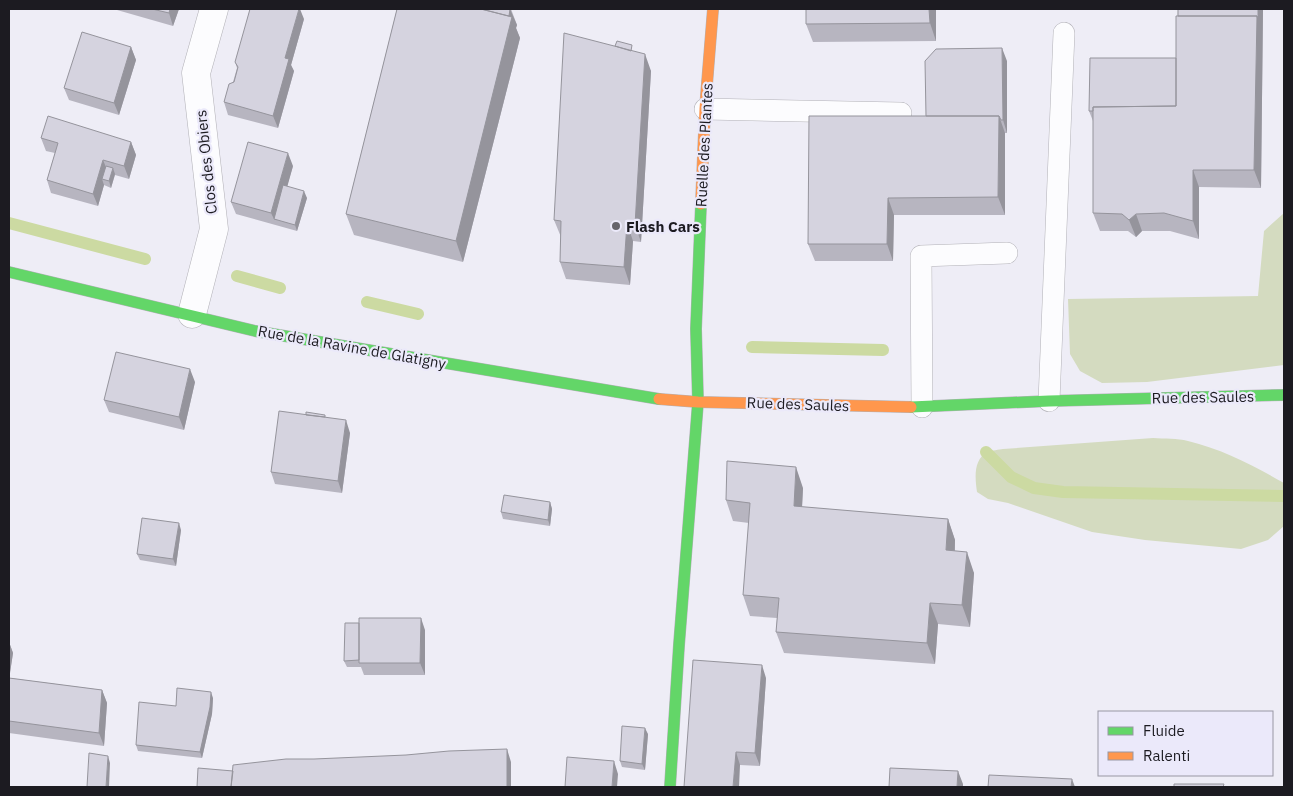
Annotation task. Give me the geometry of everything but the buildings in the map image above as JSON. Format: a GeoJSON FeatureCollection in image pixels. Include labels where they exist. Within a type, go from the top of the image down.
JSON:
{"type":"FeatureCollection","features":[{"type":"Feature","properties":{"kind":"street","name":"Clos des Obiers"},"geometry":{"type":"LineString","coordinates":[[192,314],[214,230],[196,73],[214,9]]}},
{"type":"Feature","properties":{"kind":"street","name":"Ruelle des Plantes"},"geometry":{"type":"LineString","coordinates":[[698,402],[696,329],[705,109],[713,9]]}},
{"type":"Feature","properties":{"kind":"street","name":"Rue de la Ravine de Glatigny"},"geometry":{"type":"LineString","coordinates":[[9,272],[284,336],[652,399],[698,402]]}},
{"type":"Feature","properties":{"kind":"street","name":"Rue des Saules"},"geometry":{"type":"LineString","coordinates":[[698,402],[922,407],[1049,401],[1284,395]]}},
{"type":"Feature","properties":{"kind":"street"},"geometry":{"type":"LineString","coordinates":[[670,787],[698,402]]}},
{"type":"Feature","properties":{"kind":"lane"},"geometry":{"type":"LineString","coordinates":[[1049,401],[1064,33]]}},
{"type":"Feature","properties":{"kind":"lane"},"geometry":{"type":"LineString","coordinates":[[705,109],[901,113]]}},
{"type":"Feature","properties":{"kind":"lane"},"geometry":{"type":"LineString","coordinates":[[922,407],[920,256],[1007,253]]}},
{"type":"Feature","properties":{"kind":"green space"},"geometry":{"type":"Polygon","coordinates":[[[1284,213],[1284,365],[1147,382],[1102,383],[1080,371],[1070,354],[1068,299],[1258,296],[1264,231],[1284,213]]]}},
{"type":"Feature","properties":{"kind":"green space"},"geometry":{"type":"Polygon","coordinates":[[[1153,438],[1184,440],[1201,444],[1249,464],[1284,483],[1284,526],[1268,540],[1241,549],[1145,540],[1092,532],[1008,503],[988,499],[977,492],[977,464],[983,455],[990,451],[1153,438]]]}},
{"type":"Feature","properties":{"kind":"waterway"},"geometry":{"type":"LineString","coordinates":[[9,223],[145,259]]}},
{"type":"Feature","properties":{"kind":"waterway"},"geometry":{"type":"LineString","coordinates":[[237,276],[280,288]]}},
{"type":"Feature","properties":{"kind":"waterway"},"geometry":{"type":"LineString","coordinates":[[367,302],[418,314]]}},
{"type":"Feature","properties":{"kind":"waterway"},"geometry":{"type":"LineString","coordinates":[[752,347],[883,350]]}},
{"type":"Feature","properties":{"kind":"waterway"},"geometry":{"type":"LineString","coordinates":[[986,452],[1011,477],[1034,488],[1063,492],[1284,496]]}},
{"type":"Feature","properties":{"kind":"traffic: fast"},"geometry":{"type":"LineString","coordinates":[[670,787],[698,402],[696,329],[701,204]]}},
{"type":"Feature","properties":{"kind":"traffic: fast"},"geometry":{"type":"LineString","coordinates":[[9,272],[255,331],[659,399]]}},
{"type":"Feature","properties":{"kind":"traffic: fast"},"geometry":{"type":"LineString","coordinates":[[911,407],[1049,401],[1284,395]]}},
{"type":"Feature","properties":{"kind":"traffic: slow"},"geometry":{"type":"LineString","coordinates":[[701,204],[705,109],[713,9]]}},
{"type":"Feature","properties":{"kind":"traffic: slow"},"geometry":{"type":"LineString","coordinates":[[659,399],[698,402],[911,407]]}},
{"type":"Feature","properties":{"kind":"place","name":"Flash Cars"},"geometry":{"type":"Point","coordinates":[616,226]}}]}
